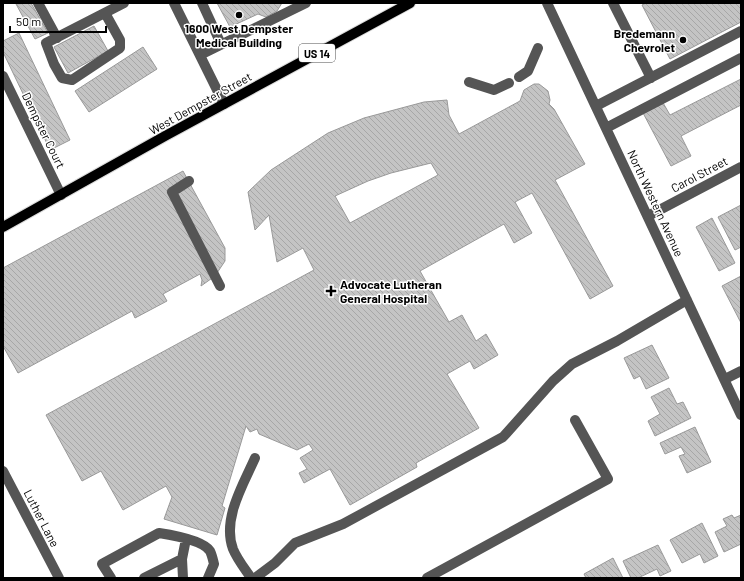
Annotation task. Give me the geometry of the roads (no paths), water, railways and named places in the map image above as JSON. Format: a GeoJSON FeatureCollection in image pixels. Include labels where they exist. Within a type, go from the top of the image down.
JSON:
{"type":"FeatureCollection","features":[{"type":"Feature","properties":{"kind":"main road","name":"West Dempster Street"},"geometry":{"type":"LineString","coordinates":[[3,227],[410,3]]}},
{"type":"Feature","properties":{"kind":"street"},"geometry":{"type":"LineString","coordinates":[[38,3],[57,38]]}},
{"type":"Feature","properties":{"kind":"street"},"geometry":{"type":"LineString","coordinates":[[105,13],[120,40],[120,48],[72,80],[62,78],[54,64],[46,43],[124,3]]}},
{"type":"Feature","properties":{"kind":"street"},"geometry":{"type":"LineString","coordinates":[[174,3],[224,104]]}},
{"type":"Feature","properties":{"kind":"street"},"geometry":{"type":"LineString","coordinates":[[202,3],[221,44]]}},
{"type":"Feature","properties":{"kind":"street"},"geometry":{"type":"LineString","coordinates":[[200,55],[306,3]]}},
{"type":"Feature","properties":{"kind":"street","name":"North Western Avenue"},"geometry":{"type":"LineString","coordinates":[[547,3],[741,415]]}},
{"type":"Feature","properties":{"kind":"street"},"geometry":{"type":"LineString","coordinates":[[613,3],[651,78]]}},
{"type":"Feature","properties":{"kind":"street"},"geometry":{"type":"LineString","coordinates":[[596,106],[741,31]]}},
{"type":"Feature","properties":{"kind":"street"},"geometry":{"type":"LineString","coordinates":[[519,77],[528,71],[538,48]]}},
{"type":"Feature","properties":{"kind":"street"},"geometry":{"type":"LineString","coordinates":[[606,128],[741,58]]}},
{"type":"Feature","properties":{"kind":"street","name":"Dempster Court"},"geometry":{"type":"LineString","coordinates":[[3,76],[61,195]]}},
{"type":"Feature","properties":{"kind":"street"},"geometry":{"type":"LineString","coordinates":[[469,82],[494,90],[509,83]]}},
{"type":"Feature","properties":{"kind":"street","name":"Carol Street"},"geometry":{"type":"LineString","coordinates":[[648,216],[741,167]]}},
{"type":"Feature","properties":{"kind":"street"},"geometry":{"type":"LineString","coordinates":[[190,182],[172,192],[220,286]]}},
{"type":"Feature","properties":{"kind":"street"},"geometry":{"type":"LineString","coordinates":[[255,578],[275,563],[295,543],[343,524],[503,437],[553,381],[572,364],[617,341],[687,300]]}},
{"type":"Feature","properties":{"kind":"street"},"geometry":{"type":"LineString","coordinates":[[725,379],[741,371]]}},
{"type":"Feature","properties":{"kind":"street"},"geometry":{"type":"LineString","coordinates":[[427,578],[608,479],[575,420]]}},
{"type":"Feature","properties":{"kind":"street"},"geometry":{"type":"LineString","coordinates":[[251,578],[233,550],[229,532],[235,503],[255,458]]}},
{"type":"Feature","properties":{"kind":"street","name":"Luther Lane"},"geometry":{"type":"LineString","coordinates":[[3,471],[59,578]]}},
{"type":"Feature","properties":{"kind":"street"},"geometry":{"type":"LineString","coordinates":[[111,578],[102,564],[159,532],[186,538],[205,546],[210,552],[214,564],[208,578]]}},
{"type":"Feature","properties":{"kind":"street"},"geometry":{"type":"LineString","coordinates":[[183,578],[182,559],[186,538]]}},
{"type":"Feature","properties":{"kind":"street"},"geometry":{"type":"LineString","coordinates":[[144,578],[182,559]]}},
{"type":"Feature","properties":{"kind":"place","name":"1600 West Dempster Medical Building"},"geometry":{"type":"Point","coordinates":[239,15]}},
{"type":"Feature","properties":{"kind":"place","name":"Bredemann Chevrolet"},"geometry":{"type":"Point","coordinates":[683,40]}},
{"type":"Feature","properties":{"kind":"place","name":"Advocate Lutheran General Hospital"},"geometry":{"type":"Point","coordinates":[331,291]}}]}
